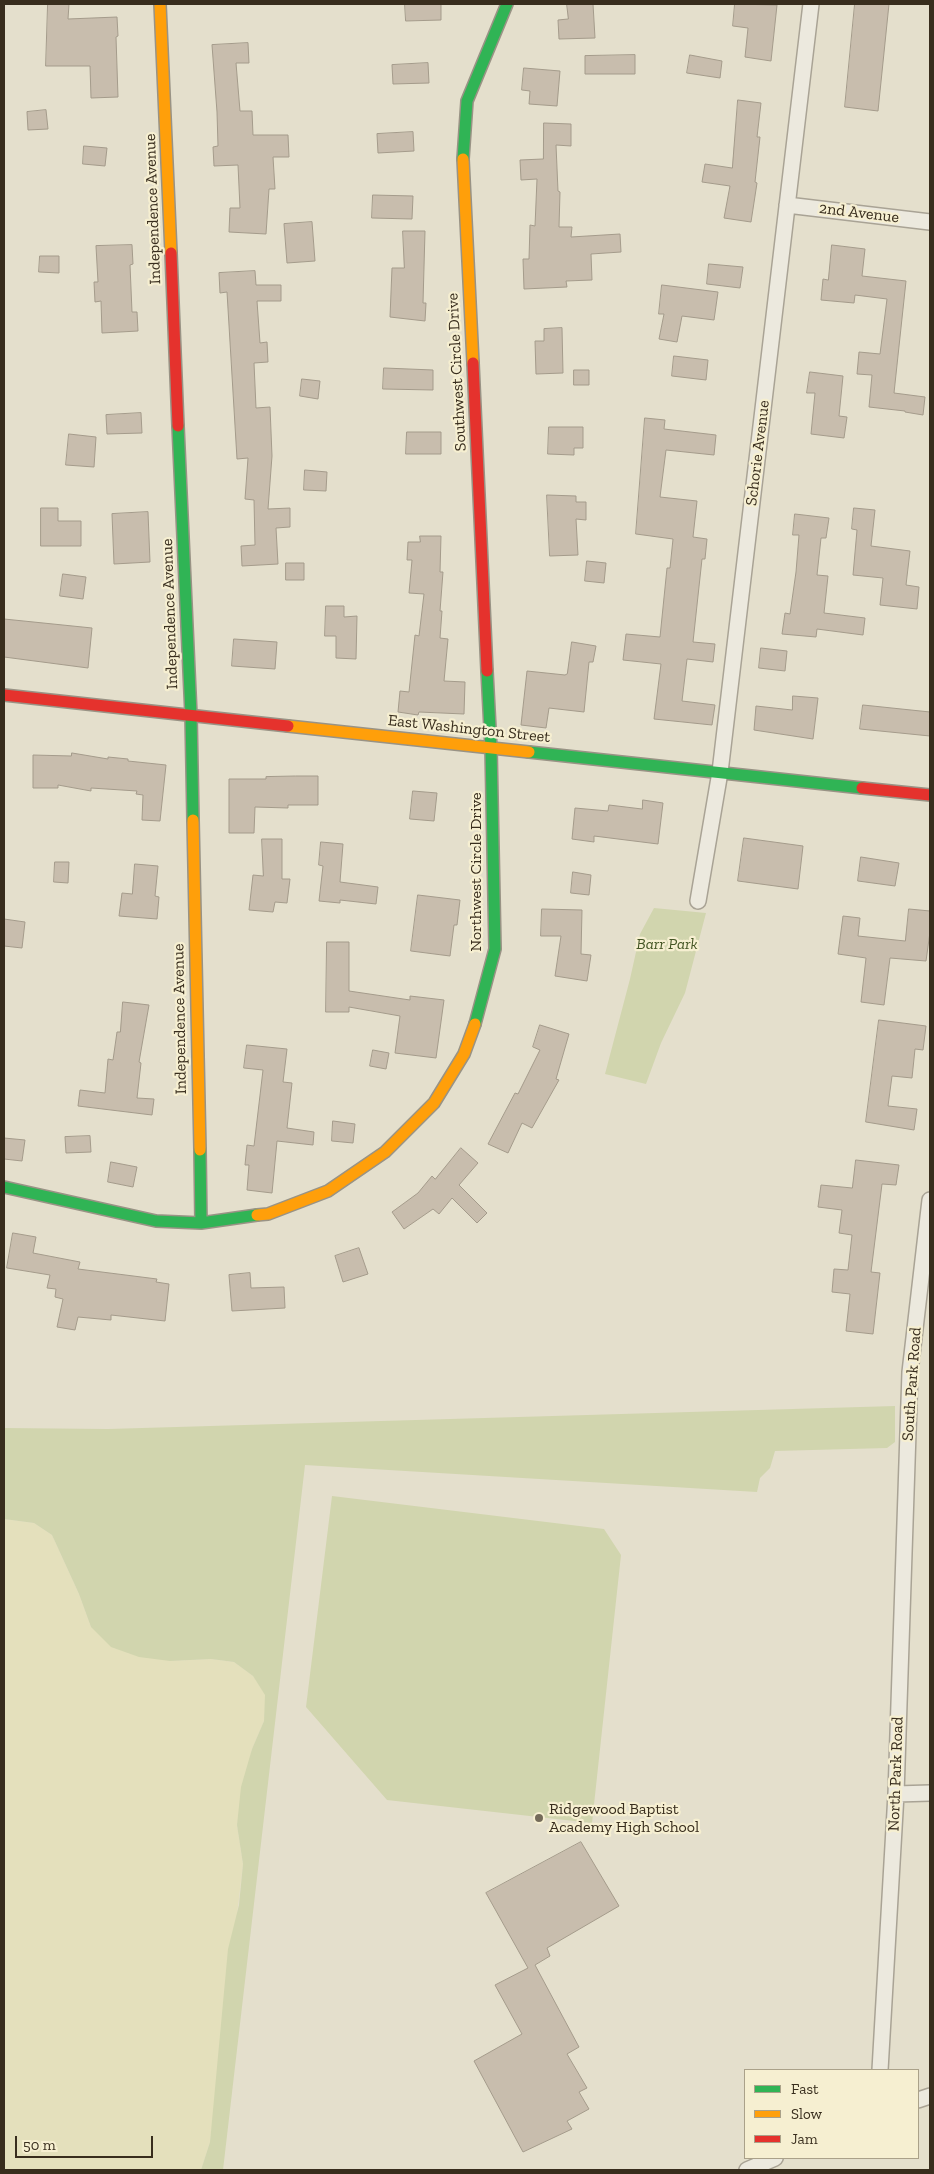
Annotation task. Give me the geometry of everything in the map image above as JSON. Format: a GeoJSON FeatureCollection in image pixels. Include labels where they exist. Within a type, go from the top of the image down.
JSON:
{"type":"FeatureCollection","features":[{"type":"Feature","properties":{"kind":"street","name":"Independence Avenue"},"geometry":{"type":"LineString","coordinates":[[160,4],[191,715],[200,1224]]}},
{"type":"Feature","properties":{"kind":"street","name":"Southwest Circle Drive"},"geometry":{"type":"LineString","coordinates":[[491,748],[463,164],[467,101],[507,4]]}},
{"type":"Feature","properties":{"kind":"street","name":"Schorie Avenue"},"geometry":{"type":"LineString","coordinates":[[698,902],[720,772],[811,4]]}},
{"type":"Feature","properties":{"kind":"street","name":"2nd Avenue"},"geometry":{"type":"LineString","coordinates":[[787,205],[930,222]]}},
{"type":"Feature","properties":{"kind":"street","name":"East Washington Street"},"geometry":{"type":"LineString","coordinates":[[4,695],[930,795]]}},
{"type":"Feature","properties":{"kind":"street","name":"Northwest Circle Drive"},"geometry":{"type":"LineString","coordinates":[[4,1187],[156,1221],[200,1224],[268,1214],[328,1191],[385,1152],[434,1103],[464,1054],[481,1007],[495,949],[491,748]]}},
{"type":"Feature","properties":{"kind":"street","name":"South Park Road"},"geometry":{"type":"LineString","coordinates":[[906,1478],[910,1372],[930,1200]]}},
{"type":"Feature","properties":{"kind":"street","name":"North Park Road"},"geometry":{"type":"LineString","coordinates":[[880,2069],[896,1794],[906,1478]]}},
{"type":"Feature","properties":{"kind":"street"},"geometry":{"type":"LineString","coordinates":[[896,1794],[930,1793]]}},
{"type":"Feature","properties":{"kind":"street"},"geometry":{"type":"LineString","coordinates":[[747,2170],[773,2159]]}},
{"type":"Feature","properties":{"kind":"shaded area"},"geometry":{"type":"Polygon","coordinates":[[[4,1519],[34,1523],[52,1535],[79,1594],[91,1627],[170,1661],[211,1659],[234,1662],[253,1676],[266,1695],[264,1721],[252,1749],[237,1825],[243,1864],[210,2142],[201,2170],[4,2170],[4,1519]]]}},
{"type":"Feature","properties":{"kind":"green space","name":"Barr Park"},"geometry":{"type":"Polygon","coordinates":[[[654,908],[706,913],[685,993],[661,1043],[646,1084],[605,1074],[640,934],[654,908]]]}},
{"type":"Feature","properties":{"kind":"green space"},"geometry":{"type":"Polygon","coordinates":[[[895,1406],[895,1442],[887,1448],[775,1451],[770,1468],[760,1478],[757,1492],[305,1465],[223,2170],[201,2170],[210,2142],[228,1949],[239,1905],[243,1864],[237,1825],[241,1787],[252,1749],[264,1721],[265,1695],[253,1676],[234,1662],[211,1659],[170,1661],[139,1657],[111,1647],[91,1627],[79,1594],[52,1535],[34,1523],[4,1519],[4,1428],[108,1429],[895,1406]]]}},
{"type":"Feature","properties":{"kind":"green space"},"geometry":{"type":"Polygon","coordinates":[[[332,1496],[604,1529],[621,1555],[592,1823],[387,1800],[306,1707],[332,1496]]]}},
{"type":"Feature","properties":{"kind":"building"},"geometry":{"type":"Polygon","coordinates":[[[48,4],[69,4],[68,19],[117,17],[118,97],[91,98],[90,66],[46,66],[48,4]]]}},
{"type":"Feature","properties":{"kind":"building"},"geometry":{"type":"Polygon","coordinates":[[[405,4],[441,4],[441,20],[406,21],[405,4]]]}},
{"type":"Feature","properties":{"kind":"building"},"geometry":{"type":"Polygon","coordinates":[[[567,4],[593,4],[595,38],[559,39],[558,20],[568,19],[567,4]]]}},
{"type":"Feature","properties":{"kind":"building"},"geometry":{"type":"Polygon","coordinates":[[[735,4],[777,5],[771,61],[745,57],[748,28],[733,26],[735,4]]]}},
{"type":"Feature","properties":{"kind":"building"},"geometry":{"type":"Polygon","coordinates":[[[855,4],[889,4],[878,111],[845,107],[855,4]]]}},
{"type":"Feature","properties":{"kind":"building"},"geometry":{"type":"Polygon","coordinates":[[[248,43],[249,63],[236,63],[240,111],[252,111],[253,135],[288,135],[289,157],[273,157],[275,189],[269,189],[266,234],[229,232],[230,208],[240,208],[238,165],[214,166],[213,147],[218,146],[212,45],[248,43]]]}},
{"type":"Feature","properties":{"kind":"building"},"geometry":{"type":"Polygon","coordinates":[[[635,55],[635,74],[585,74],[585,56],[635,55]]]}},
{"type":"Feature","properties":{"kind":"building"},"geometry":{"type":"Polygon","coordinates":[[[690,55],[722,61],[720,78],[687,73],[690,55]]]}},
{"type":"Feature","properties":{"kind":"building"},"geometry":{"type":"Polygon","coordinates":[[[428,63],[429,83],[393,84],[392,65],[428,63]]]}},
{"type":"Feature","properties":{"kind":"building"},"geometry":{"type":"Polygon","coordinates":[[[524,68],[560,71],[557,106],[529,104],[530,91],[522,90],[524,68]]]}},
{"type":"Feature","properties":{"kind":"building"},"geometry":{"type":"Polygon","coordinates":[[[738,100],[761,103],[757,137],[760,137],[755,182],[757,183],[751,222],[724,218],[730,186],[702,182],[705,164],[732,168],[738,100]]]}},
{"type":"Feature","properties":{"kind":"building"},"geometry":{"type":"Polygon","coordinates":[[[46,110],[48,129],[28,130],[27,112],[46,110]]]}},
{"type":"Feature","properties":{"kind":"building"},"geometry":{"type":"Polygon","coordinates":[[[544,123],[571,124],[571,146],[556,145],[558,191],[560,192],[559,227],[572,227],[571,237],[620,234],[621,252],[591,254],[592,280],[566,281],[567,287],[524,289],[523,259],[529,259],[530,225],[535,226],[537,179],[521,180],[520,160],[543,159],[544,123]]]}},
{"type":"Feature","properties":{"kind":"building"},"geometry":{"type":"Polygon","coordinates":[[[413,132],[414,151],[378,153],[377,134],[413,132]]]}},
{"type":"Feature","properties":{"kind":"building"},"geometry":{"type":"Polygon","coordinates":[[[84,146],[107,148],[105,166],[83,164],[84,146]]]}},
{"type":"Feature","properties":{"kind":"building"},"geometry":{"type":"Polygon","coordinates":[[[373,195],[413,196],[412,219],[372,218],[373,195]]]}},
{"type":"Feature","properties":{"kind":"building"},"geometry":{"type":"Polygon","coordinates":[[[312,222],[315,261],[287,263],[284,224],[312,222]]]}},
{"type":"Feature","properties":{"kind":"building"},"geometry":{"type":"Polygon","coordinates":[[[403,231],[425,231],[423,303],[426,303],[425,321],[390,317],[392,268],[404,268],[403,231]]]}},
{"type":"Feature","properties":{"kind":"building"},"geometry":{"type":"Polygon","coordinates":[[[132,245],[133,264],[130,265],[132,312],[137,312],[138,331],[102,333],[101,301],[95,302],[94,282],[98,282],[96,246],[132,245]]]}},
{"type":"Feature","properties":{"kind":"building"},"geometry":{"type":"Polygon","coordinates":[[[832,245],[865,249],[862,276],[906,281],[894,393],[925,397],[923,415],[869,407],[872,375],[857,374],[859,352],[880,354],[887,299],[855,295],[854,303],[821,300],[823,279],[828,280],[832,245]]]}},
{"type":"Feature","properties":{"kind":"building"},"geometry":{"type":"Polygon","coordinates":[[[40,256],[59,256],[59,273],[39,272],[40,256]]]}},
{"type":"Feature","properties":{"kind":"building"},"geometry":{"type":"Polygon","coordinates":[[[709,264],[743,267],[740,288],[707,284],[709,264]]]}},
{"type":"Feature","properties":{"kind":"building"},"geometry":{"type":"Polygon","coordinates":[[[255,271],[256,285],[281,285],[281,301],[257,301],[260,343],[267,342],[268,362],[254,363],[256,408],[270,407],[272,456],[268,509],[290,508],[290,527],[276,528],[278,564],[242,566],[241,546],[255,545],[254,500],[245,499],[248,458],[237,459],[227,292],[220,293],[219,273],[255,271]]]}},
{"type":"Feature","properties":{"kind":"building"},"geometry":{"type":"Polygon","coordinates":[[[662,285],[718,292],[714,320],[682,316],[677,342],[659,339],[664,314],[659,314],[662,285]]]}},
{"type":"Feature","properties":{"kind":"building"},"geometry":{"type":"Polygon","coordinates":[[[562,328],[563,373],[536,374],[535,341],[544,341],[544,329],[562,328]]]}},
{"type":"Feature","properties":{"kind":"building"},"geometry":{"type":"Polygon","coordinates":[[[674,356],[708,360],[706,380],[672,376],[674,356]]]}},
{"type":"Feature","properties":{"kind":"building"},"geometry":{"type":"Polygon","coordinates":[[[384,368],[433,370],[433,390],[383,389],[384,368]]]}},
{"type":"Feature","properties":{"kind":"building"},"geometry":{"type":"Polygon","coordinates":[[[574,370],[589,370],[589,385],[574,385],[574,370]]]}},
{"type":"Feature","properties":{"kind":"building"},"geometry":{"type":"Polygon","coordinates":[[[810,372],[843,376],[839,416],[847,417],[844,438],[811,434],[815,393],[807,393],[810,372]]]}},
{"type":"Feature","properties":{"kind":"building"},"geometry":{"type":"Polygon","coordinates":[[[302,379],[320,381],[318,399],[300,396],[302,379]]]}},
{"type":"Feature","properties":{"kind":"building"},"geometry":{"type":"Polygon","coordinates":[[[141,413],[142,433],[107,434],[106,415],[141,413]]]}},
{"type":"Feature","properties":{"kind":"building"},"geometry":{"type":"Polygon","coordinates":[[[645,418],[665,420],[664,429],[716,435],[714,455],[666,450],[660,497],[697,501],[693,537],[707,539],[705,559],[702,559],[693,642],[715,644],[713,662],[687,659],[682,701],[715,705],[712,725],[654,719],[661,664],[623,660],[626,634],[660,637],[667,568],[670,568],[673,539],[636,534],[645,418]]]}},
{"type":"Feature","properties":{"kind":"building"},"geometry":{"type":"Polygon","coordinates":[[[549,427],[583,427],[583,448],[574,448],[574,455],[548,454],[549,427]]]}},
{"type":"Feature","properties":{"kind":"building"},"geometry":{"type":"Polygon","coordinates":[[[407,432],[441,432],[441,454],[406,454],[407,432]]]}},
{"type":"Feature","properties":{"kind":"building"},"geometry":{"type":"Polygon","coordinates":[[[69,434],[96,437],[94,467],[66,465],[69,434]]]}},
{"type":"Feature","properties":{"kind":"building"},"geometry":{"type":"Polygon","coordinates":[[[305,470],[327,472],[326,491],[304,490],[305,470]]]}},
{"type":"Feature","properties":{"kind":"building"},"geometry":{"type":"Polygon","coordinates":[[[547,495],[576,496],[576,502],[586,502],[586,520],[576,519],[578,555],[550,556],[547,495]]]}},
{"type":"Feature","properties":{"kind":"building"},"geometry":{"type":"Polygon","coordinates":[[[41,508],[58,508],[58,521],[81,521],[81,546],[41,546],[41,508]]]}},
{"type":"Feature","properties":{"kind":"building"},"geometry":{"type":"Polygon","coordinates":[[[854,508],[875,510],[871,546],[910,551],[906,585],[919,587],[917,609],[880,605],[883,578],[853,575],[857,530],[852,529],[854,508]]]}},
{"type":"Feature","properties":{"kind":"building"},"geometry":{"type":"Polygon","coordinates":[[[148,512],[150,562],[114,564],[112,514],[148,512]]]}},
{"type":"Feature","properties":{"kind":"building"},"geometry":{"type":"Polygon","coordinates":[[[795,514],[829,518],[826,538],[821,538],[817,575],[828,576],[824,613],[865,618],[863,635],[817,629],[816,637],[782,634],[785,613],[790,614],[796,572],[799,535],[793,535],[795,514]]]}},
{"type":"Feature","properties":{"kind":"building"},"geometry":{"type":"Polygon","coordinates":[[[420,536],[441,536],[440,572],[443,572],[440,638],[448,639],[444,681],[465,682],[464,714],[419,712],[418,715],[398,712],[400,691],[409,692],[415,635],[419,636],[424,594],[409,593],[412,560],[407,560],[408,542],[420,542],[420,536]]]}},
{"type":"Feature","properties":{"kind":"building"},"geometry":{"type":"Polygon","coordinates":[[[587,561],[606,563],[604,583],[585,581],[587,561]]]}},
{"type":"Feature","properties":{"kind":"building"},"geometry":{"type":"Polygon","coordinates":[[[286,563],[304,563],[304,580],[286,580],[286,563]]]}},
{"type":"Feature","properties":{"kind":"building"},"geometry":{"type":"Polygon","coordinates":[[[63,574],[86,577],[83,599],[60,596],[63,574]]]}},
{"type":"Feature","properties":{"kind":"building"},"geometry":{"type":"Polygon","coordinates":[[[326,606],[344,606],[344,617],[357,616],[356,659],[336,658],[336,636],[325,636],[326,606]]]}},
{"type":"Feature","properties":{"kind":"building"},"geometry":{"type":"Polygon","coordinates":[[[4,619],[92,628],[88,668],[4,657],[4,619]]]}},
{"type":"Feature","properties":{"kind":"building"},"geometry":{"type":"Polygon","coordinates":[[[234,639],[277,642],[275,669],[232,666],[234,639]]]}},
{"type":"Feature","properties":{"kind":"building"},"geometry":{"type":"Polygon","coordinates":[[[572,642],[596,646],[593,662],[589,662],[584,712],[549,708],[546,728],[521,725],[527,671],[567,674],[572,642]]]}},
{"type":"Feature","properties":{"kind":"building"},"geometry":{"type":"Polygon","coordinates":[[[761,648],[787,651],[785,671],[759,668],[761,648]]]}},
{"type":"Feature","properties":{"kind":"building"},"geometry":{"type":"Polygon","coordinates":[[[793,696],[818,698],[813,739],[754,730],[756,706],[792,710],[793,696]]]}},
{"type":"Feature","properties":{"kind":"building"},"geometry":{"type":"Polygon","coordinates":[[[863,705],[930,712],[930,736],[860,729],[863,705]]]}},
{"type":"Feature","properties":{"kind":"building"},"geometry":{"type":"Polygon","coordinates":[[[72,753],[166,765],[160,821],[142,820],[143,795],[136,794],[137,791],[91,788],[91,791],[58,785],[58,788],[33,788],[33,755],[71,756],[72,753]]]}},
{"type":"Feature","properties":{"kind":"building"},"geometry":{"type":"Polygon","coordinates":[[[318,776],[318,805],[288,805],[288,808],[255,807],[254,833],[229,833],[229,779],[266,779],[266,777],[318,776]]]}},
{"type":"Feature","properties":{"kind":"building"},"geometry":{"type":"Polygon","coordinates":[[[413,791],[437,793],[434,821],[410,819],[413,791]]]}},
{"type":"Feature","properties":{"kind":"building"},"geometry":{"type":"Polygon","coordinates":[[[643,800],[663,803],[658,844],[594,836],[594,842],[572,839],[575,808],[608,811],[609,805],[642,809],[643,800]]]}},
{"type":"Feature","properties":{"kind":"building"},"geometry":{"type":"Polygon","coordinates":[[[744,838],[803,846],[798,889],[738,881],[744,838]]]}},
{"type":"Feature","properties":{"kind":"building"},"geometry":{"type":"Polygon","coordinates":[[[262,839],[282,839],[282,879],[290,879],[287,903],[275,902],[273,912],[249,910],[253,875],[263,876],[262,839]]]}},
{"type":"Feature","properties":{"kind":"building"},"geometry":{"type":"Polygon","coordinates":[[[321,842],[343,844],[340,882],[378,887],[376,904],[340,900],[340,903],[319,901],[323,866],[319,865],[321,842]]]}},
{"type":"Feature","properties":{"kind":"building"},"geometry":{"type":"Polygon","coordinates":[[[861,857],[899,863],[895,886],[858,881],[861,857]]]}},
{"type":"Feature","properties":{"kind":"building"},"geometry":{"type":"Polygon","coordinates":[[[55,862],[69,862],[68,883],[54,882],[55,862]]]}},
{"type":"Feature","properties":{"kind":"building"},"geometry":{"type":"Polygon","coordinates":[[[135,864],[158,866],[155,896],[159,897],[157,919],[119,916],[122,893],[132,894],[135,864]]]}},
{"type":"Feature","properties":{"kind":"building"},"geometry":{"type":"Polygon","coordinates":[[[573,872],[591,875],[589,895],[571,893],[573,872]]]}},
{"type":"Feature","properties":{"kind":"building"},"geometry":{"type":"Polygon","coordinates":[[[418,895],[460,900],[457,925],[454,925],[450,956],[411,951],[418,895]]]}},
{"type":"Feature","properties":{"kind":"building"},"geometry":{"type":"Polygon","coordinates":[[[542,909],[582,910],[581,954],[591,955],[587,981],[555,976],[561,936],[541,936],[542,909]]]}},
{"type":"Feature","properties":{"kind":"building"},"geometry":{"type":"Polygon","coordinates":[[[909,909],[930,911],[930,932],[926,961],[890,958],[884,1005],[861,1002],[866,958],[838,954],[843,916],[860,918],[858,936],[905,941],[909,909]]]}},
{"type":"Feature","properties":{"kind":"building"},"geometry":{"type":"Polygon","coordinates":[[[4,919],[25,922],[22,948],[4,946],[4,919]]]}},
{"type":"Feature","properties":{"kind":"building"},"geometry":{"type":"Polygon","coordinates":[[[327,942],[349,942],[349,991],[410,1000],[410,996],[444,1000],[436,1058],[395,1053],[400,1016],[349,1007],[349,1012],[326,1012],[327,942]]]}},
{"type":"Feature","properties":{"kind":"building"},"geometry":{"type":"Polygon","coordinates":[[[123,1002],[149,1005],[139,1062],[141,1063],[137,1098],[154,1099],[152,1115],[78,1106],[80,1090],[105,1093],[108,1059],[113,1060],[117,1032],[120,1032],[123,1002]]]}},
{"type":"Feature","properties":{"kind":"building"},"geometry":{"type":"Polygon","coordinates":[[[879,1020],[926,1026],[923,1050],[915,1049],[912,1078],[892,1076],[888,1106],[917,1109],[914,1130],[866,1122],[879,1020]]]}},
{"type":"Feature","properties":{"kind":"building"},"geometry":{"type":"Polygon","coordinates":[[[540,1025],[569,1034],[556,1079],[559,1080],[532,1128],[522,1123],[508,1153],[488,1144],[515,1093],[518,1094],[540,1050],[533,1047],[540,1025]]]}},
{"type":"Feature","properties":{"kind":"building"},"geometry":{"type":"Polygon","coordinates":[[[247,1045],[287,1049],[283,1082],[292,1083],[287,1128],[314,1132],[313,1145],[277,1141],[272,1193],[247,1190],[249,1165],[245,1165],[247,1145],[254,1146],[263,1070],[244,1068],[247,1045]]]}},
{"type":"Feature","properties":{"kind":"building"},"geometry":{"type":"Polygon","coordinates":[[[373,1050],[389,1053],[386,1069],[370,1066],[373,1050]]]}},
{"type":"Feature","properties":{"kind":"building"},"geometry":{"type":"Polygon","coordinates":[[[333,1121],[355,1124],[353,1143],[332,1141],[333,1121]]]}},
{"type":"Feature","properties":{"kind":"building"},"geometry":{"type":"Polygon","coordinates":[[[90,1136],[91,1152],[66,1153],[65,1137],[90,1136]]]}},
{"type":"Feature","properties":{"kind":"building"},"geometry":{"type":"Polygon","coordinates":[[[4,1138],[25,1140],[22,1161],[4,1159],[4,1138]]]}},
{"type":"Feature","properties":{"kind":"building"},"geometry":{"type":"Polygon","coordinates":[[[461,1148],[478,1163],[459,1185],[487,1213],[477,1223],[452,1198],[439,1214],[433,1209],[404,1229],[392,1212],[418,1193],[432,1176],[435,1179],[461,1148]]]}},
{"type":"Feature","properties":{"kind":"building"},"geometry":{"type":"Polygon","coordinates":[[[856,1160],[899,1165],[896,1185],[882,1184],[871,1272],[880,1273],[873,1334],[846,1331],[850,1294],[832,1292],[834,1269],[848,1270],[852,1235],[839,1233],[842,1210],[818,1207],[821,1185],[852,1188],[856,1160]]]}},
{"type":"Feature","properties":{"kind":"building"},"geometry":{"type":"Polygon","coordinates":[[[111,1162],[137,1167],[133,1187],[108,1182],[111,1162]]]}},
{"type":"Feature","properties":{"kind":"building"},"geometry":{"type":"Polygon","coordinates":[[[13,1233],[36,1237],[33,1253],[80,1262],[78,1269],[157,1279],[156,1282],[169,1284],[165,1321],[111,1315],[111,1320],[78,1317],[75,1330],[57,1327],[63,1299],[55,1297],[56,1289],[47,1288],[50,1275],[7,1268],[13,1233]]]}},
{"type":"Feature","properties":{"kind":"building"},"geometry":{"type":"Polygon","coordinates":[[[359,1248],[368,1274],[343,1282],[335,1256],[359,1248]]]}},
{"type":"Feature","properties":{"kind":"building"},"geometry":{"type":"Polygon","coordinates":[[[250,1273],[251,1288],[284,1287],[285,1308],[232,1311],[229,1275],[250,1273]]]}},
{"type":"Feature","properties":{"kind":"building"},"geometry":{"type":"Polygon","coordinates":[[[581,1842],[619,1906],[547,1948],[550,1956],[535,1965],[579,2047],[567,2054],[587,2088],[579,2092],[589,2109],[567,2121],[572,2129],[523,2152],[474,2061],[522,2034],[495,1985],[528,1968],[486,1893],[581,1842]]]}},
{"type":"Feature","properties":{"kind":"traffic: fast"},"geometry":{"type":"LineString","coordinates":[[463,159],[467,101],[507,4]]}},
{"type":"Feature","properties":{"kind":"traffic: fast"},"geometry":{"type":"LineString","coordinates":[[178,426],[191,715],[193,820]]}},
{"type":"Feature","properties":{"kind":"traffic: fast"},"geometry":{"type":"LineString","coordinates":[[475,1024],[495,949],[491,748],[487,671]]}},
{"type":"Feature","properties":{"kind":"traffic: fast"},"geometry":{"type":"LineString","coordinates":[[529,752],[862,788]]}},
{"type":"Feature","properties":{"kind":"traffic: fast"},"geometry":{"type":"LineString","coordinates":[[200,1150],[201,1223]]}},
{"type":"Feature","properties":{"kind":"traffic: fast"},"geometry":{"type":"LineString","coordinates":[[4,1187],[156,1221],[201,1223],[257,1215]]}},
{"type":"Feature","properties":{"kind":"traffic: slow"},"geometry":{"type":"LineString","coordinates":[[160,4],[171,253]]}},
{"type":"Feature","properties":{"kind":"traffic: slow"},"geometry":{"type":"LineString","coordinates":[[463,159],[473,363]]}},
{"type":"Feature","properties":{"kind":"traffic: slow"},"geometry":{"type":"LineString","coordinates":[[288,726],[529,752]]}},
{"type":"Feature","properties":{"kind":"traffic: slow"},"geometry":{"type":"LineString","coordinates":[[193,820],[200,1150]]}},
{"type":"Feature","properties":{"kind":"traffic: slow"},"geometry":{"type":"LineString","coordinates":[[257,1215],[268,1214],[328,1191],[385,1152],[434,1103],[464,1054],[475,1024]]}},
{"type":"Feature","properties":{"kind":"traffic: jam"},"geometry":{"type":"LineString","coordinates":[[171,253],[178,426]]}},
{"type":"Feature","properties":{"kind":"traffic: jam"},"geometry":{"type":"LineString","coordinates":[[473,363],[487,671]]}},
{"type":"Feature","properties":{"kind":"traffic: jam"},"geometry":{"type":"LineString","coordinates":[[4,695],[288,726]]}},
{"type":"Feature","properties":{"kind":"traffic: jam"},"geometry":{"type":"LineString","coordinates":[[862,788],[930,795]]}},
{"type":"Feature","properties":{"kind":"place","name":"Ridgewood Baptist Academy High School"},"geometry":{"type":"Point","coordinates":[539,1818]}}]}
